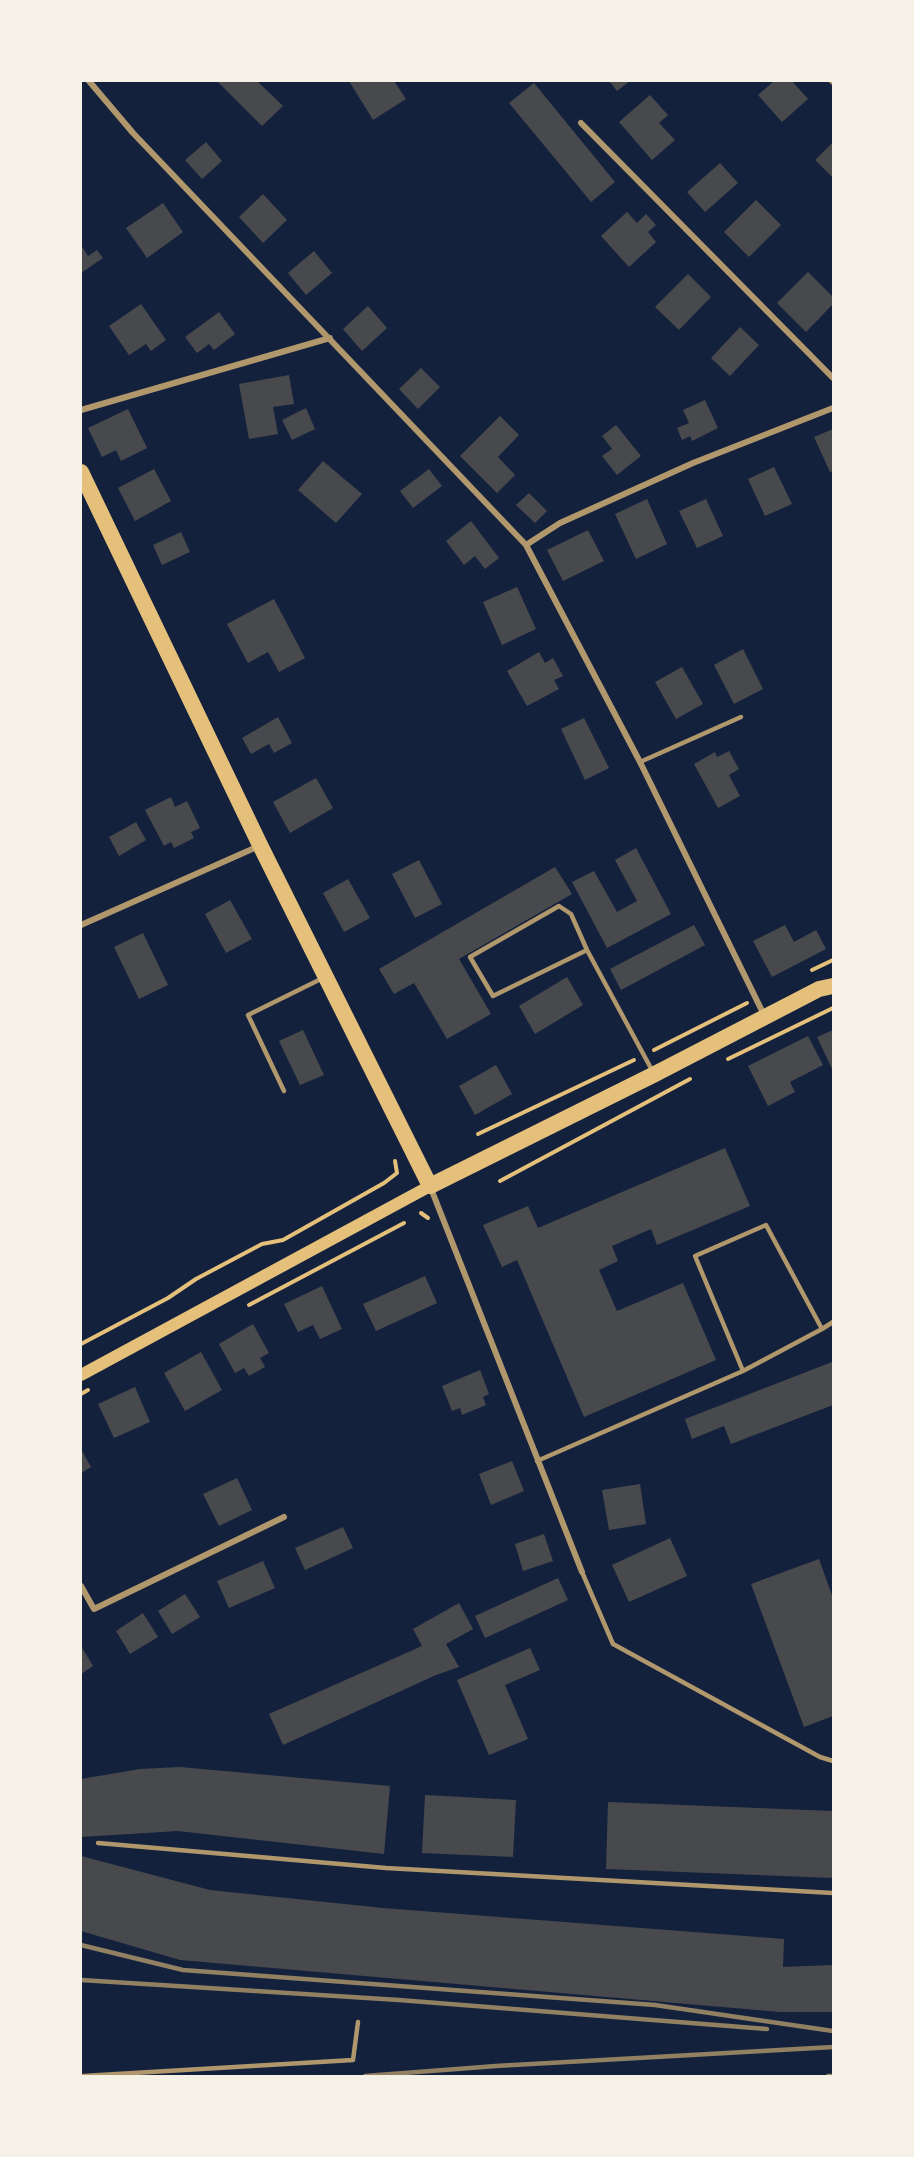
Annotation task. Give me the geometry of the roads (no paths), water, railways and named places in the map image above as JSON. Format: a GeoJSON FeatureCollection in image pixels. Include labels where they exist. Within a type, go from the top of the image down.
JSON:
{"type":"FeatureCollection","features":[{"type":"Feature","properties":{"kind":"highway"},"geometry":{"type":"LineString","coordinates":[[81,472],[260,845],[430,1186],[828,986]]}},
{"type":"Feature","properties":{"kind":"main road"},"geometry":{"type":"LineString","coordinates":[[81,1375],[430,1186]]}},
{"type":"Feature","properties":{"kind":"street"},"geometry":{"type":"LineString","coordinates":[[89,81],[133,133],[526,545],[640,762],[765,1017]]}},
{"type":"Feature","properties":{"kind":"street"},"geometry":{"type":"LineString","coordinates":[[581,123],[833,378]]}},
{"type":"Feature","properties":{"kind":"street"},"geometry":{"type":"LineString","coordinates":[[81,410],[330,338]]}},
{"type":"Feature","properties":{"kind":"street"},"geometry":{"type":"LineString","coordinates":[[526,545],[560,523],[693,463],[833,408]]}},
{"type":"Feature","properties":{"kind":"street"},"geometry":{"type":"LineString","coordinates":[[81,925],[260,845]]}},
{"type":"Feature","properties":{"kind":"street"},"geometry":{"type":"LineString","coordinates":[[430,1186],[582,1572]]}},
{"type":"Feature","properties":{"kind":"street"},"geometry":{"type":"LineString","coordinates":[[81,1586],[94,1609],[284,1517]]}},
{"type":"Feature","properties":{"kind":"lane"},"geometry":{"type":"LineString","coordinates":[[640,762],[741,717]]}},
{"type":"Feature","properties":{"kind":"lane"},"geometry":{"type":"LineString","coordinates":[[587,950],[493,996],[470,957],[559,906],[571,914],[587,950],[655,1074]]}},
{"type":"Feature","properties":{"kind":"lane"},"geometry":{"type":"LineString","coordinates":[[284,1091],[248,1015],[326,977]]}},
{"type":"Feature","properties":{"kind":"lane"},"geometry":{"type":"LineString","coordinates":[[743,1371],[695,1256],[766,1226],[822,1329]]}},
{"type":"Feature","properties":{"kind":"lane"},"geometry":{"type":"LineString","coordinates":[[537,1461],[743,1371],[833,1322]]}},
{"type":"Feature","properties":{"kind":"lane"},"geometry":{"type":"LineString","coordinates":[[582,1572],[613,1644],[820,1757],[833,1761]]}},
{"type":"Feature","properties":{"kind":"lane"},"geometry":{"type":"LineString","coordinates":[[98,1843],[386,1868],[833,1893]]}},
{"type":"Feature","properties":{"kind":"lane"},"geometry":{"type":"LineString","coordinates":[[83,2076],[353,2060],[358,2022]]}},
{"type":"Feature","properties":{"kind":"railway"},"geometry":{"type":"LineString","coordinates":[[81,1945],[183,1970],[655,2005],[833,2031]]}},
{"type":"Feature","properties":{"kind":"railway"},"geometry":{"type":"LineString","coordinates":[[81,1980],[399,2000],[767,2029]]}},
{"type":"Feature","properties":{"kind":"railway"},"geometry":{"type":"LineString","coordinates":[[365,2076],[496,2066],[833,2047]]}},
{"type":"Feature","properties":{"kind":"railway"},"geometry":{"type":"LineString","coordinates":[[828,2076],[833,2076]]}}]}
